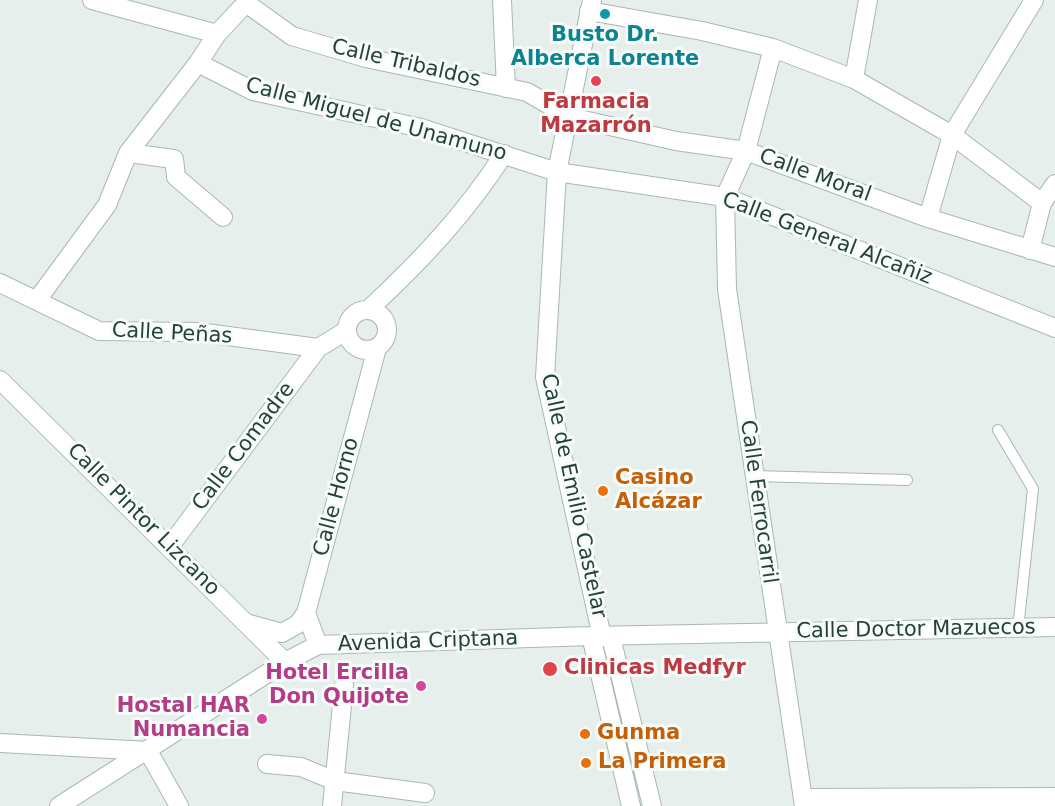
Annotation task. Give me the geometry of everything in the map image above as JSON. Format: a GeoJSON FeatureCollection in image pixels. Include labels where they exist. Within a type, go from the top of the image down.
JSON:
{"type":"FeatureCollection","features":[{"type":"Feature","properties":{"kind":"street"},"geometry":{"type":"LineString","coordinates":[[92,0],[217,34]]}},
{"type":"Feature","properties":{"kind":"street"},"geometry":{"type":"LineString","coordinates":[[502,0],[506,88]]}},
{"type":"Feature","properties":{"kind":"street"},"geometry":{"type":"LineString","coordinates":[[854,78],[868,0]]}},
{"type":"Feature","properties":{"kind":"street"},"geometry":{"type":"LineString","coordinates":[[928,218],[952,135],[1034,0]]}},
{"type":"Feature","properties":{"kind":"street"},"geometry":{"type":"LineString","coordinates":[[37,300],[107,205],[128,153],[198,63],[217,34],[246,2]]}},
{"type":"Feature","properties":{"kind":"street","name":"Calle Tribaldos"},"geometry":{"type":"LineString","coordinates":[[246,2],[292,36],[366,58],[527,92],[570,117]]}},
{"type":"Feature","properties":{"kind":"street"},"geometry":{"type":"LineString","coordinates":[[591,6],[773,48],[854,78],[952,135],[1042,203]]}},
{"type":"Feature","properties":{"kind":"street","name":"Calle de Emilio Castelar"},"geometry":{"type":"LineString","coordinates":[[591,6],[557,172],[544,377],[601,637]]}},
{"type":"Feature","properties":{"kind":"street"},"geometry":{"type":"LineString","coordinates":[[725,197],[746,151],[773,48]]}},
{"type":"Feature","properties":{"kind":"street","name":"Calle Miguel de Unamuno"},"geometry":{"type":"LineString","coordinates":[[198,63],[253,91],[422,128],[557,172]]}},
{"type":"Feature","properties":{"kind":"street","name":"Calle Moral"},"geometry":{"type":"LineString","coordinates":[[570,117],[676,141],[746,151],[928,218],[1055,257]]}},
{"type":"Feature","properties":{"kind":"street"},"geometry":{"type":"LineString","coordinates":[[128,153],[174,159],[176,177],[223,217]]}},
{"type":"Feature","properties":{"kind":"street"},"geometry":{"type":"LineString","coordinates":[[377,314],[476,196],[504,154]]}},
{"type":"Feature","properties":{"kind":"street","name":"Calle General Alcañiz"},"geometry":{"type":"LineString","coordinates":[[557,172],[725,197],[1055,328]]}},
{"type":"Feature","properties":{"kind":"street"},"geometry":{"type":"LineString","coordinates":[[1030,250],[1042,203],[1055,184]]}},
{"type":"Feature","properties":{"kind":"street","name":"Calle Ferrocarril"},"geometry":{"type":"LineString","coordinates":[[725,197],[727,289],[804,802]]}},
{"type":"Feature","properties":{"kind":"street","name":"Calle Peñas"},"geometry":{"type":"LineString","coordinates":[[0,283],[99,331],[198,332],[318,348]]}},
{"type":"Feature","properties":{"kind":"street"},"geometry":{"type":"LineString","coordinates":[[356,313],[377,314],[386,338],[377,348],[371,350],[357,348],[348,338],[347,324],[356,313]]}},
{"type":"Feature","properties":{"kind":"street"},"geometry":{"type":"LineString","coordinates":[[318,348],[346,331]]}},
{"type":"Feature","properties":{"kind":"street","name":"Calle Comadre"},"geometry":{"type":"LineString","coordinates":[[170,546],[318,348]]}},
{"type":"Feature","properties":{"kind":"street","name":"Calle Horno"},"geometry":{"type":"LineString","coordinates":[[306,613],[377,348]]}},
{"type":"Feature","properties":{"kind":"street","name":"Calle Pintor Lizcano"},"geometry":{"type":"LineString","coordinates":[[0,380],[285,662]]}},
{"type":"Feature","properties":{"kind":"street"},"geometry":{"type":"LineString","coordinates":[[247,624],[282,633],[298,624],[306,613]]}},
{"type":"Feature","properties":{"kind":"street"},"geometry":{"type":"LineString","coordinates":[[306,613],[318,645]]}},
{"type":"Feature","properties":{"kind":"street","name":"Calle Doctor Mazuecos"},"geometry":{"type":"LineString","coordinates":[[601,637],[1055,627]]}},
{"type":"Feature","properties":{"kind":"street"},"geometry":{"type":"LineString","coordinates":[[601,637],[631,806]]}},
{"type":"Feature","properties":{"kind":"street"},"geometry":{"type":"LineString","coordinates":[[601,637],[652,806]]}},
{"type":"Feature","properties":{"kind":"street","name":"Avenida Criptana"},"geometry":{"type":"LineString","coordinates":[[58,806],[285,662],[318,645],[346,653],[601,637]]}},
{"type":"Feature","properties":{"kind":"street"},"geometry":{"type":"LineString","coordinates":[[332,806],[344,685]]}},
{"type":"Feature","properties":{"kind":"street"},"geometry":{"type":"LineString","coordinates":[[0,743],[148,751],[179,806]]}},
{"type":"Feature","properties":{"kind":"street"},"geometry":{"type":"LineString","coordinates":[[267,764],[301,767],[335,781],[424,793]]}},
{"type":"Feature","properties":{"kind":"street"},"geometry":{"type":"LineString","coordinates":[[804,802],[1055,797]]}},
{"type":"Feature","properties":{"kind":"lane"},"geometry":{"type":"LineString","coordinates":[[998,430],[1033,489],[1018,628]]}},
{"type":"Feature","properties":{"kind":"lane"},"geometry":{"type":"LineString","coordinates":[[754,476],[907,480]]}},
{"type":"Feature","properties":{"kind":"tunnel"},"geometry":{"type":"LineString","coordinates":[[344,685],[346,661]]}},
{"type":"Feature","properties":{"kind":"place","name":"Busto Dr. Alberca Lorente"},"geometry":{"type":"Point","coordinates":[605,14]}},
{"type":"Feature","properties":{"kind":"place","name":"Farmacia Mazarrón"},"geometry":{"type":"Point","coordinates":[596,81]}},
{"type":"Feature","properties":{"kind":"place","name":"Casino Alcázar"},"geometry":{"type":"Point","coordinates":[603,491]}},
{"type":"Feature","properties":{"kind":"place","name":"Clinicas Medfyr"},"geometry":{"type":"Point","coordinates":[550,669]}},
{"type":"Feature","properties":{"kind":"place","name":"Hotel Ercilla Don Quijote"},"geometry":{"type":"Point","coordinates":[421,686]}},
{"type":"Feature","properties":{"kind":"place","name":"Hostal HAR Numancia"},"geometry":{"type":"Point","coordinates":[262,719]}},
{"type":"Feature","properties":{"kind":"place","name":"Gunma"},"geometry":{"type":"Point","coordinates":[585,734]}},
{"type":"Feature","properties":{"kind":"place","name":"La Primera"},"geometry":{"type":"Point","coordinates":[586,763]}}]}
